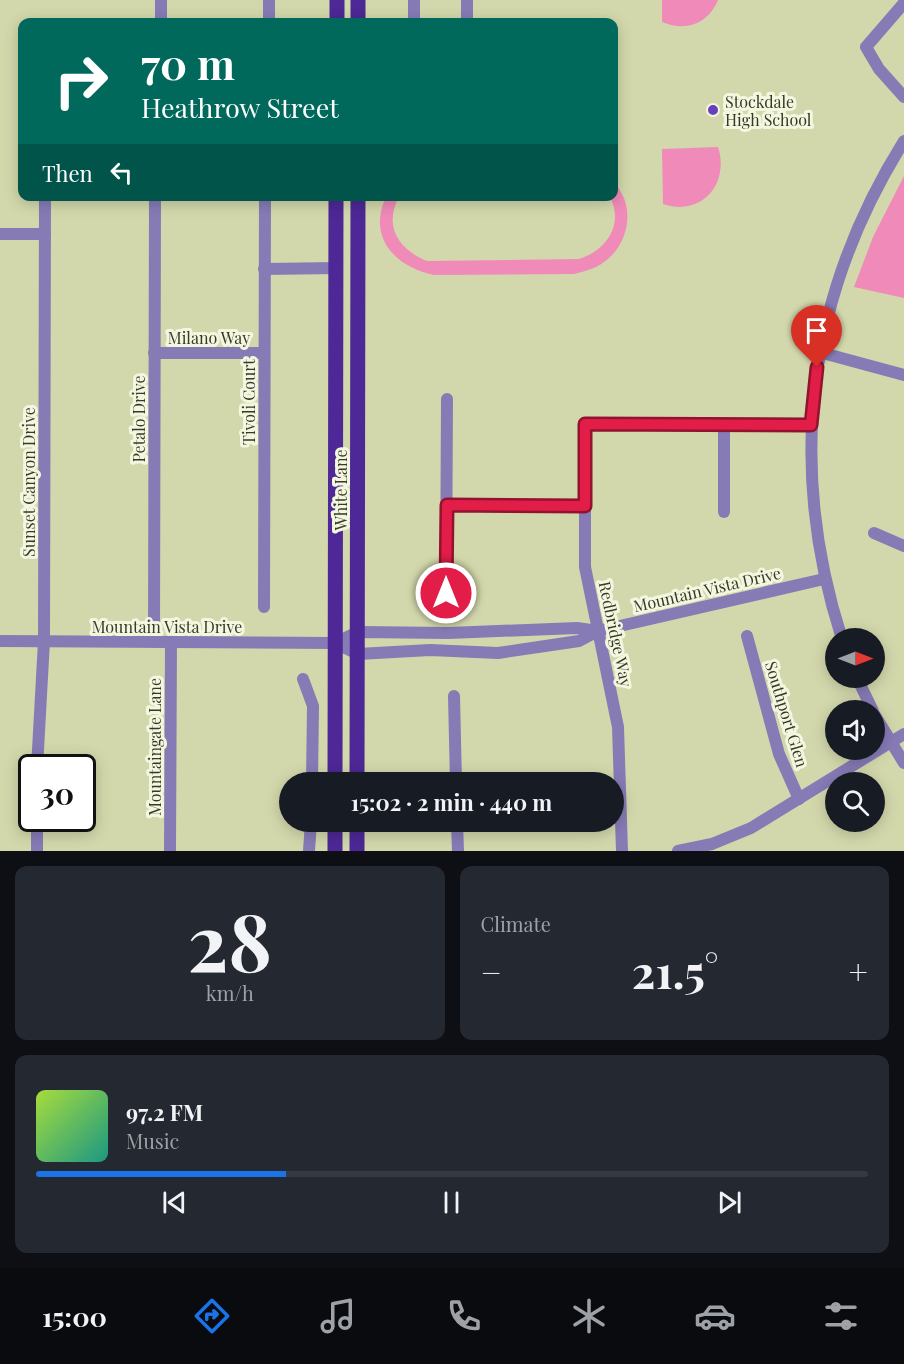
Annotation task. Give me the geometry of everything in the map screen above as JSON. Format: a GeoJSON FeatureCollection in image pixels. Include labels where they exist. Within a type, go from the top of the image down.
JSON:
{"type":"FeatureCollection","features":[{"type":"Feature","properties":{"kind":"main road"},"geometry":{"type":"LineString","coordinates":[[337,0],[337,18]]}},
{"type":"Feature","properties":{"kind":"main road"},"geometry":{"type":"LineString","coordinates":[[358,0],[358,18]]}},
{"type":"Feature","properties":{"kind":"main road","name":"White Lane"},"geometry":{"type":"LineString","coordinates":[[335,772],[336,201]]}},
{"type":"Feature","properties":{"kind":"main road","name":"White Lane"},"geometry":{"type":"LineString","coordinates":[[357,772],[358,201]]}},
{"type":"Feature","properties":{"kind":"main road"},"geometry":{"type":"LineString","coordinates":[[336,268],[347,275],[348,313],[357,323]]}},
{"type":"Feature","properties":{"kind":"main road"},"geometry":{"type":"LineString","coordinates":[[335,832],[335,851]]}},
{"type":"Feature","properties":{"kind":"main road"},"geometry":{"type":"LineString","coordinates":[[357,832],[357,851]]}},
{"type":"Feature","properties":{"kind":"street"},"geometry":{"type":"LineString","coordinates":[[161,0],[161,18]]}},
{"type":"Feature","properties":{"kind":"street"},"geometry":{"type":"LineString","coordinates":[[269,0],[269,18]]}},
{"type":"Feature","properties":{"kind":"street"},"geometry":{"type":"LineString","coordinates":[[414,0],[414,18]]}},
{"type":"Feature","properties":{"kind":"street"},"geometry":{"type":"LineString","coordinates":[[467,0],[467,18]]}},
{"type":"Feature","properties":{"kind":"street"},"geometry":{"type":"LineString","coordinates":[[904,3],[866,47],[879,69],[904,98]]}},
{"type":"Feature","properties":{"kind":"street"},"geometry":{"type":"LineString","coordinates":[[839,628],[824,579],[812,501],[811,425],[819,352],[830,305],[851,242],[880,180],[904,141]]}},
{"type":"Feature","properties":{"kind":"street","name":"Sunset Canyon Drive"},"geometry":{"type":"LineString","coordinates":[[38,754],[44,641],[45,201]]}},
{"type":"Feature","properties":{"kind":"street","name":"Petalo Drive"},"geometry":{"type":"LineString","coordinates":[[154,642],[155,201]]}},
{"type":"Feature","properties":{"kind":"street","name":"Tivoli Court"},"geometry":{"type":"LineString","coordinates":[[264,607],[265,201]]}},
{"type":"Feature","properties":{"kind":"street"},"geometry":{"type":"LineString","coordinates":[[0,234],[45,234]]}},
{"type":"Feature","properties":{"kind":"street"},"geometry":{"type":"LineString","coordinates":[[264,269],[336,268]]}},
{"type":"Feature","properties":{"kind":"street"},"geometry":{"type":"LineString","coordinates":[[819,352],[904,375]]}},
{"type":"Feature","properties":{"kind":"street","name":"Milano Way"},"geometry":{"type":"LineString","coordinates":[[154,353],[264,353]]}},
{"type":"Feature","properties":{"kind":"street"},"geometry":{"type":"LineString","coordinates":[[446,593],[447,399]]}},
{"type":"Feature","properties":{"kind":"street","name":"Redbridge Way"},"geometry":{"type":"LineString","coordinates":[[622,851],[618,727],[585,567],[585,424],[724,425]]}},
{"type":"Feature","properties":{"kind":"street"},"geometry":{"type":"LineString","coordinates":[[724,512],[724,425],[811,425]]}},
{"type":"Feature","properties":{"kind":"street"},"geometry":{"type":"LineString","coordinates":[[447,505],[585,506]]}},
{"type":"Feature","properties":{"kind":"street"},"geometry":{"type":"LineString","coordinates":[[874,533],[904,546]]}},
{"type":"Feature","properties":{"kind":"street","name":"Mountain Vista Drive"},"geometry":{"type":"LineString","coordinates":[[0,641],[335,643],[358,654],[430,651],[498,652],[579,641],[598,631],[824,579]]}},
{"type":"Feature","properties":{"kind":"street","name":"Mountain Vista Drive"},"geometry":{"type":"LineString","coordinates":[[335,643],[358,632],[449,633],[577,628],[598,631]]}},
{"type":"Feature","properties":{"kind":"street","name":"Southport Glen"},"geometry":{"type":"LineString","coordinates":[[747,636],[779,754],[799,799]]}},
{"type":"Feature","properties":{"kind":"street","name":"Mountaingate Lane"},"geometry":{"type":"LineString","coordinates":[[170,851],[171,642]]}},
{"type":"Feature","properties":{"kind":"street"},"geometry":{"type":"LineString","coordinates":[[303,679],[313,706],[312,772]]}},
{"type":"Feature","properties":{"kind":"street"},"geometry":{"type":"LineString","coordinates":[[454,696],[456,772]]}},
{"type":"Feature","properties":{"kind":"street"},"geometry":{"type":"LineString","coordinates":[[885,732],[904,763]]}},
{"type":"Feature","properties":{"kind":"street"},"geometry":{"type":"LineString","coordinates":[[678,851],[732,837],[799,799],[904,734]]}},
{"type":"Feature","properties":{"kind":"street"},"geometry":{"type":"LineString","coordinates":[[37,832],[37,851]]}},
{"type":"Feature","properties":{"kind":"street"},"geometry":{"type":"LineString","coordinates":[[309,851],[310,832]]}},
{"type":"Feature","properties":{"kind":"street"},"geometry":{"type":"LineString","coordinates":[[457,832],[458,851]]}},
{"type":"Feature","properties":{"kind":"shaded area"},"geometry":{"type":"Polygon","coordinates":[[[662,0],[718,0],[714,8],[702,20],[688,26],[679,26],[662,22],[662,0]]]}},
{"type":"Feature","properties":{"kind":"shaded area"},"geometry":{"type":"Polygon","coordinates":[[[718,147],[721,161],[720,173],[716,185],[709,194],[689,206],[677,207],[663,204],[662,149],[718,147]]]}},
{"type":"Feature","properties":{"kind":"shaded area"},"geometry":{"type":"Polygon","coordinates":[[[904,176],[904,298],[854,287],[873,237],[904,176]]]}},
{"type":"Feature","properties":{"kind":"shaded area"},"geometry":{"type":"Polygon","coordinates":[[[618,188],[625,201],[627,211],[627,222],[621,242],[604,262],[592,269],[574,274],[434,275],[407,265],[397,257],[388,248],[380,225],[385,201],[397,201],[393,218],[396,236],[409,250],[427,261],[579,259],[589,255],[605,243],[614,226],[614,207],[612,201],[618,201],[618,188]]]}},
{"type":"Feature","properties":{"kind":"place","name":"Stockdale High School"},"geometry":{"type":"Point","coordinates":[713,110]}},
{"type":"Feature","properties":{"kind":"route"},"geometry":{"type":"LineString","coordinates":[[446,593],[447,505],[585,506],[585,424],[811,425],[817,367]]}}]}
